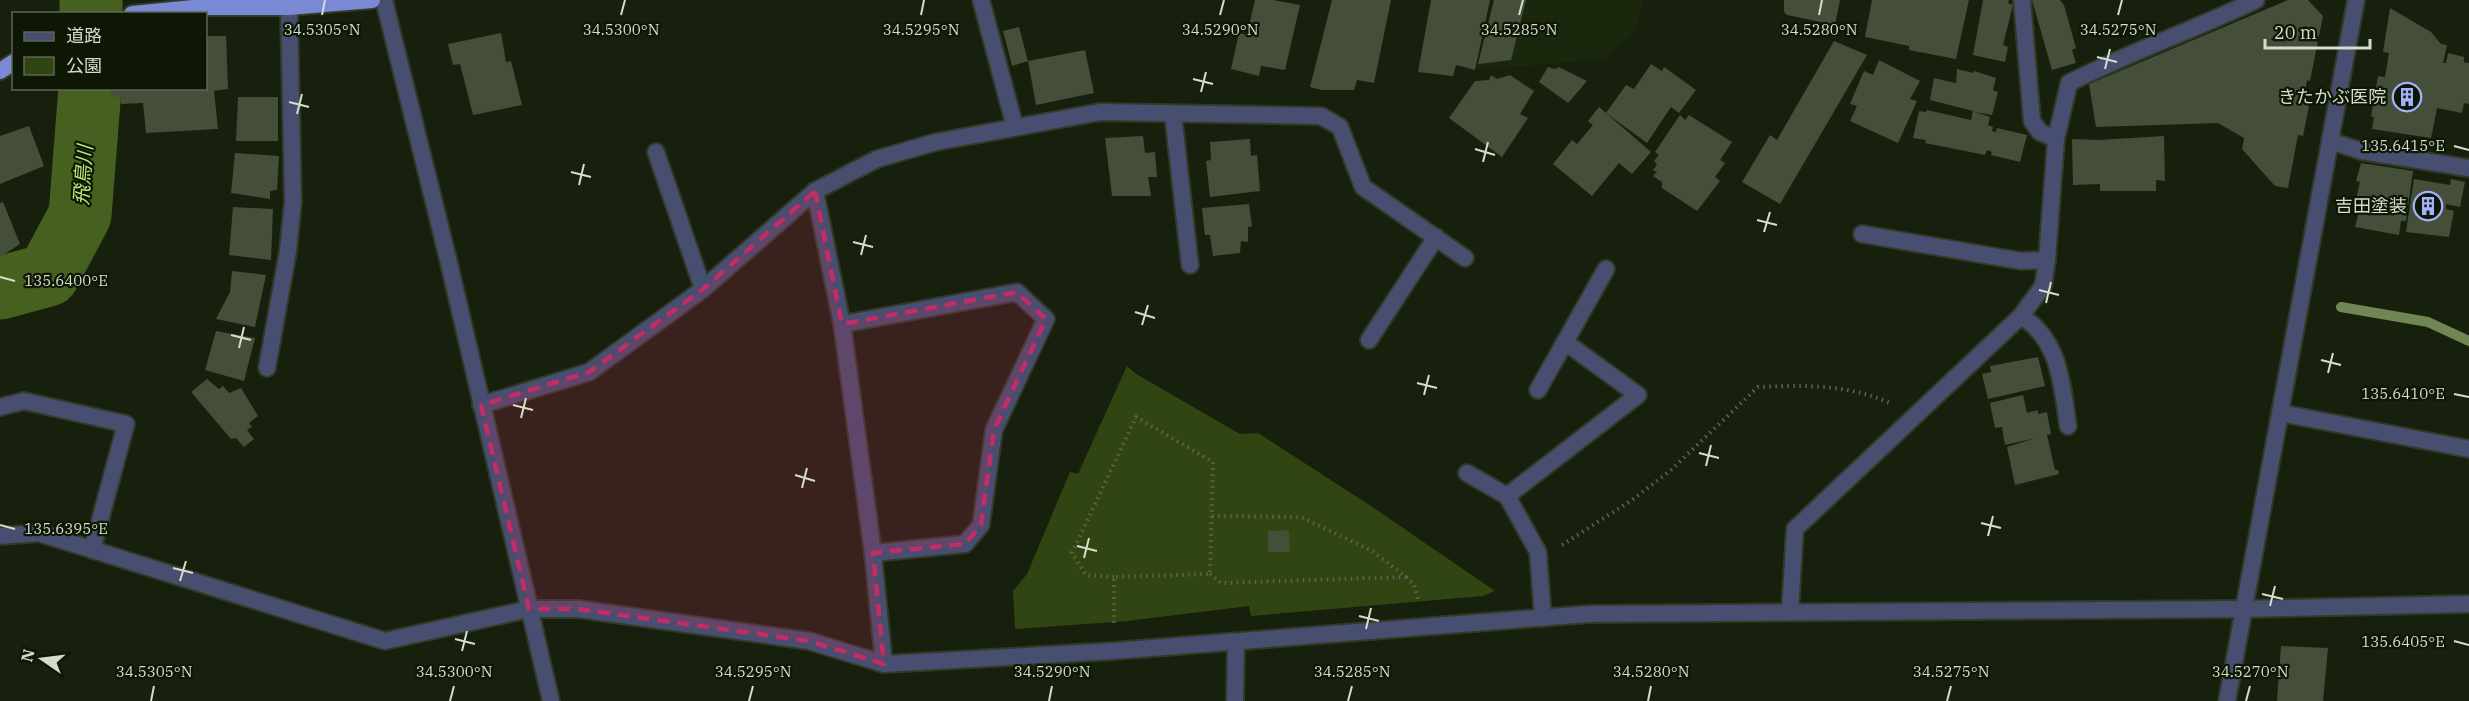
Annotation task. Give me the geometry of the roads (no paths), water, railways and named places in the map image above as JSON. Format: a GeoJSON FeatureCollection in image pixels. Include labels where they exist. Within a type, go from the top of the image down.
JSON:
{"type":"FeatureCollection","features":[{"type":"Feature","properties":{"kind":"highway"},"geometry":{"type":"LineString","coordinates":[[152,12],[272,3],[289,7],[372,0]]}},
{"type":"Feature","properties":{"kind":"street"},"geometry":{"type":"LineString","coordinates":[[384,0],[448,259],[551,701]]}},
{"type":"Feature","properties":{"kind":"street"},"geometry":{"type":"LineString","coordinates":[[981,0],[1015,127]]}},
{"type":"Feature","properties":{"kind":"street"},"geometry":{"type":"LineString","coordinates":[[2022,0],[2032,121],[2040,132],[2055,139]]}},
{"type":"Feature","properties":{"kind":"street"},"geometry":{"type":"LineString","coordinates":[[1791,611],[1795,529],[2022,316],[2043,286],[2047,260],[2055,139],[2069,83],[2117,59],[2217,19],[2256,0]]}},
{"type":"Feature","properties":{"kind":"street"},"geometry":{"type":"LineString","coordinates":[[2227,701],[2356,0]]}},
{"type":"Feature","properties":{"kind":"street"},"geometry":{"type":"LineString","coordinates":[[267,368],[288,251],[293,202],[289,7]]}},
{"type":"Feature","properties":{"kind":"street"},"geometry":{"type":"LineString","coordinates":[[481,405],[589,372],[703,289],[815,191],[877,159],[936,142],[1100,112],[1321,116],[1340,127],[1363,188],[1465,258]]}},
{"type":"Feature","properties":{"kind":"street"},"geometry":{"type":"LineString","coordinates":[[1173,114],[1190,265]]}},
{"type":"Feature","properties":{"kind":"street"},"geometry":{"type":"LineString","coordinates":[[2330,141],[2361,151],[2469,168]]}},
{"type":"Feature","properties":{"kind":"street"},"geometry":{"type":"LineString","coordinates":[[656,152],[703,289]]}},
{"type":"Feature","properties":{"kind":"street"},"geometry":{"type":"LineString","coordinates":[[815,191],[842,324],[873,553],[884,664]]}},
{"type":"Feature","properties":{"kind":"street"},"geometry":{"type":"LineString","coordinates":[[1862,234],[2021,261],[2047,260]]}},
{"type":"Feature","properties":{"kind":"street"},"geometry":{"type":"LineString","coordinates":[[1369,340],[1436,237]]}},
{"type":"Feature","properties":{"kind":"street"},"geometry":{"type":"LineString","coordinates":[[1538,390],[1606,269]]}},
{"type":"Feature","properties":{"kind":"street"},"geometry":{"type":"LineString","coordinates":[[842,324],[1017,292],[1046,319],[994,430],[981,525],[965,544],[873,553]]}},
{"type":"Feature","properties":{"kind":"street"},"geometry":{"type":"LineString","coordinates":[[2022,316],[2034,324],[2053,351],[2059,366],[2068,426]]}},
{"type":"Feature","properties":{"kind":"street"},"geometry":{"type":"LineString","coordinates":[[1507,496],[1638,395],[1565,342]]}},
{"type":"Feature","properties":{"kind":"street"},"geometry":{"type":"LineString","coordinates":[[0,407],[24,401],[126,424],[92,550]]}},
{"type":"Feature","properties":{"kind":"street"},"geometry":{"type":"LineString","coordinates":[[2280,413],[2469,449]]}},
{"type":"Feature","properties":{"kind":"street"},"geometry":{"type":"LineString","coordinates":[[1467,472],[1507,496],[1538,552],[1543,618]]}},
{"type":"Feature","properties":{"kind":"street"},"geometry":{"type":"LineString","coordinates":[[0,536],[39,533],[385,641],[529,609],[578,609],[809,640],[884,664],[1113,651],[1589,614],[2244,609],[2469,604]]}},
{"type":"Feature","properties":{"kind":"street"},"geometry":{"type":"LineString","coordinates":[[1235,701],[1236,642]]}},
{"type":"Feature","properties":{"kind":"waterway","name":"飛鳥川"},"geometry":{"type":"LineString","coordinates":[[91,0],[91,12]]}},
{"type":"Feature","properties":{"kind":"waterway","name":"飛鳥川"},"geometry":{"type":"LineString","coordinates":[[0,288],[48,275],[80,215],[90,90]]}},
{"type":"Feature","properties":{"kind":"waterway"},"geometry":{"type":"LineString","coordinates":[[2341,307],[2428,322],[2469,341]]}},
{"type":"Feature","properties":{"kind":"place","name":"きたかぶ医院"},"geometry":{"type":"Point","coordinates":[2407,97]}},
{"type":"Feature","properties":{"kind":"place","name":"吉田塗装"},"geometry":{"type":"Point","coordinates":[2428,206]}}]}
